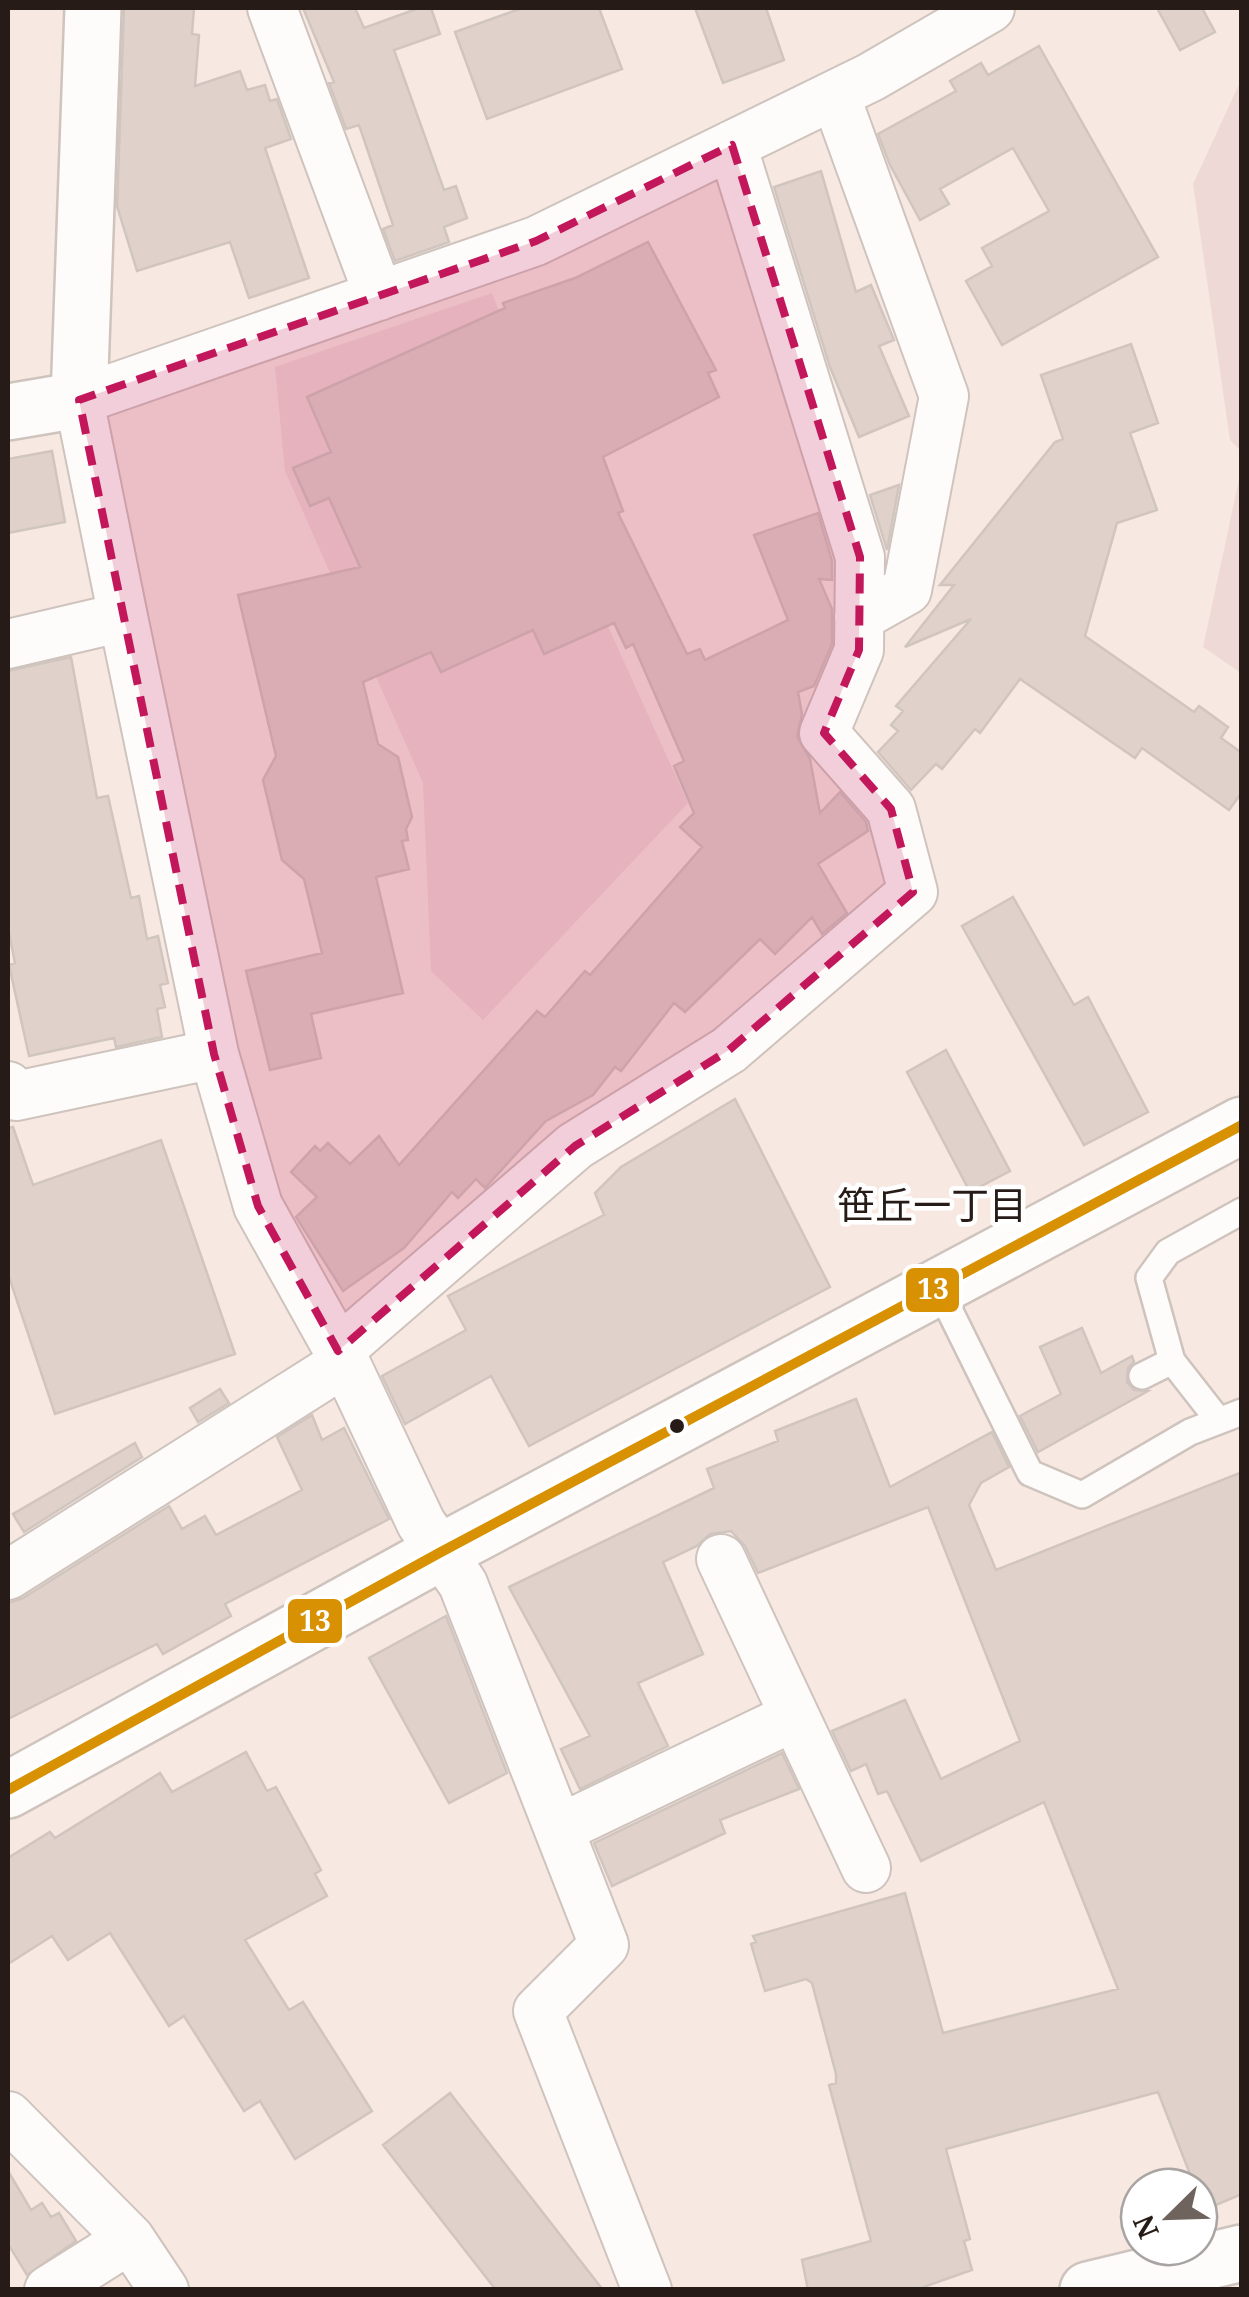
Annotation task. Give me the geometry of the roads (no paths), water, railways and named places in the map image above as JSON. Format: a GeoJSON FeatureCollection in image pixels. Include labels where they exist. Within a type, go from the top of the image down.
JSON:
{"type":"FeatureCollection","features":[{"type":"Feature","properties":{"kind":"street"},"geometry":{"type":"LineString","coordinates":[[93,8],[79,400],[214,1054],[258,1206],[342,1357],[421,1523],[463,1584],[604,1945],[538,2012],[647,2290]]}},
{"type":"Feature","properties":{"kind":"street"},"geometry":{"type":"LineString","coordinates":[[272,8],[379,296]]}},
{"type":"Feature","properties":{"kind":"street"},"geometry":{"type":"LineString","coordinates":[[8,412],[79,400],[536,242],[835,95],[990,8]]}},
{"type":"Feature","properties":{"kind":"street"},"geometry":{"type":"LineString","coordinates":[[835,95],[944,396],[907,590],[860,618]]}},
{"type":"Feature","properties":{"kind":"street"},"geometry":{"type":"LineString","coordinates":[[8,1575],[342,1357],[575,1146],[728,1050],[913,892],[891,809],[824,733],[859,650],[860,558],[732,145]]}},
{"type":"Feature","properties":{"kind":"street"},"geometry":{"type":"LineString","coordinates":[[8,644],[122,618]]}},
{"type":"Feature","properties":{"kind":"street"},"geometry":{"type":"LineString","coordinates":[[8,1086],[16,1096],[214,1054]]}},
{"type":"Feature","properties":{"kind":"street"},"geometry":{"type":"LineString","coordinates":[[8,1790],[441,1552],[1242,1124]]}},
{"type":"Feature","properties":{"kind":"street"},"geometry":{"type":"LineString","coordinates":[[721,1559],[866,1868]]}},
{"type":"Feature","properties":{"kind":"street"},"geometry":{"type":"LineString","coordinates":[[559,1829],[793,1716]]}},
{"type":"Feature","properties":{"kind":"street"},"geometry":{"type":"LineString","coordinates":[[8,2116],[130,2239],[164,2290]]}},
{"type":"Feature","properties":{"kind":"street"},"geometry":{"type":"LineString","coordinates":[[49,2290],[130,2239]]}},
{"type":"Feature","properties":{"kind":"street"},"geometry":{"type":"LineString","coordinates":[[1088,2290],[1242,2253]]}},
{"type":"Feature","properties":{"kind":"lane"},"geometry":{"type":"LineString","coordinates":[[937,1286],[1030,1474],[1082,1494],[1190,1432],[1230,1416],[1172,1361],[1149,1278],[1168,1252],[1242,1211]]}},
{"type":"Feature","properties":{"kind":"lane"},"geometry":{"type":"LineString","coordinates":[[1142,1376],[1172,1361]]}},
{"type":"Feature","properties":{"kind":"district","name":"笹丘一丁目"},"geometry":{"type":"Point","coordinates":[932,1204]}}]}
